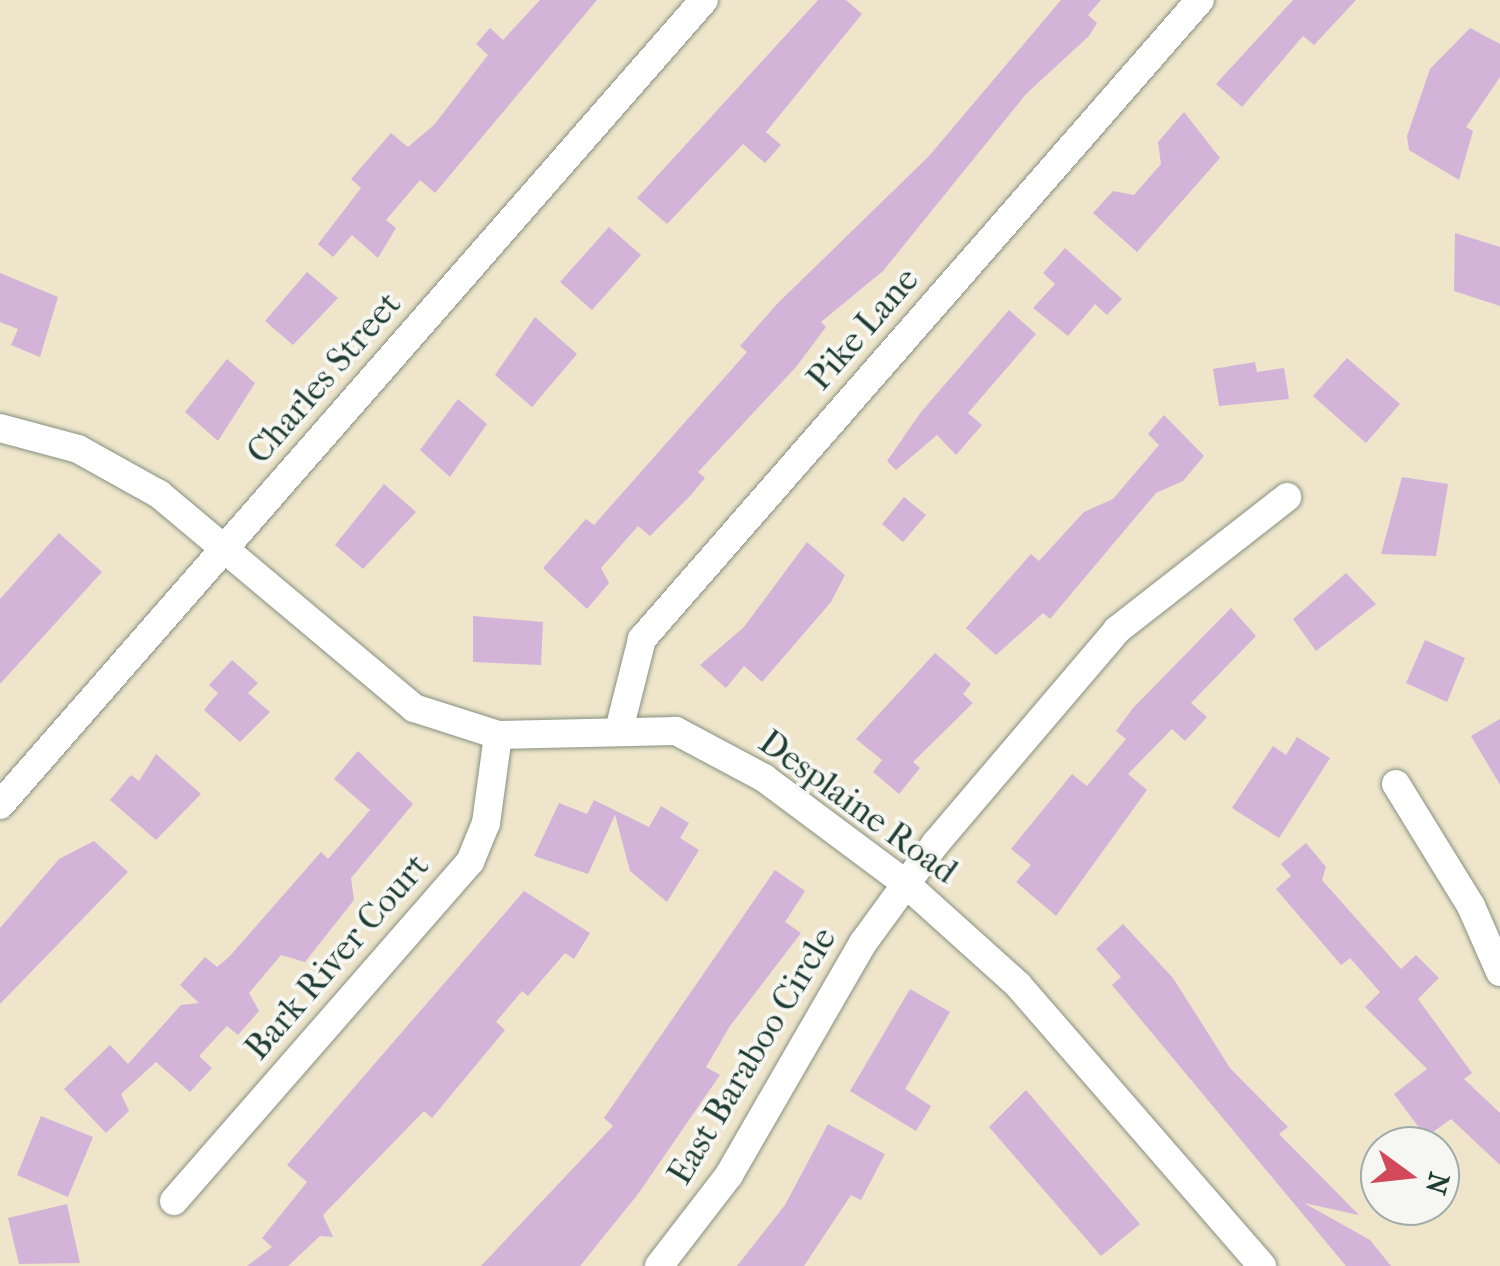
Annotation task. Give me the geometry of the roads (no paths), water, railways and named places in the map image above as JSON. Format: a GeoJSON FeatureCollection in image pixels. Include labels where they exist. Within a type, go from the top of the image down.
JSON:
{"type":"FeatureCollection","features":[{"type":"Feature","properties":{"kind":"street","name":"Charles Street"},"geometry":{"type":"LineString","coordinates":[[0,805],[704,0]]}},
{"type":"Feature","properties":{"kind":"street","name":"Pike Lane"},"geometry":{"type":"LineString","coordinates":[[620,726],[642,639],[1200,0]]}},
{"type":"Feature","properties":{"kind":"street","name":"Desplaine Road"},"geometry":{"type":"LineString","coordinates":[[0,428],[115,466],[224,550],[380,686],[440,719],[498,735],[620,726],[676,731],[764,778],[906,884],[1099,1071],[1262,1266]]}},
{"type":"Feature","properties":{"kind":"street","name":"East Baraboo Circle"},"geometry":{"type":"LineString","coordinates":[[659,1266],[729,1175],[906,884],[1117,630],[1286,498]]}},
{"type":"Feature","properties":{"kind":"street","name":"Bark River Court"},"geometry":{"type":"LineString","coordinates":[[174,1201],[470,862],[486,823],[498,735]]}},
{"type":"Feature","properties":{"kind":"street"},"geometry":{"type":"LineString","coordinates":[[1396,784],[1472,906],[1500,972]]}}]}
